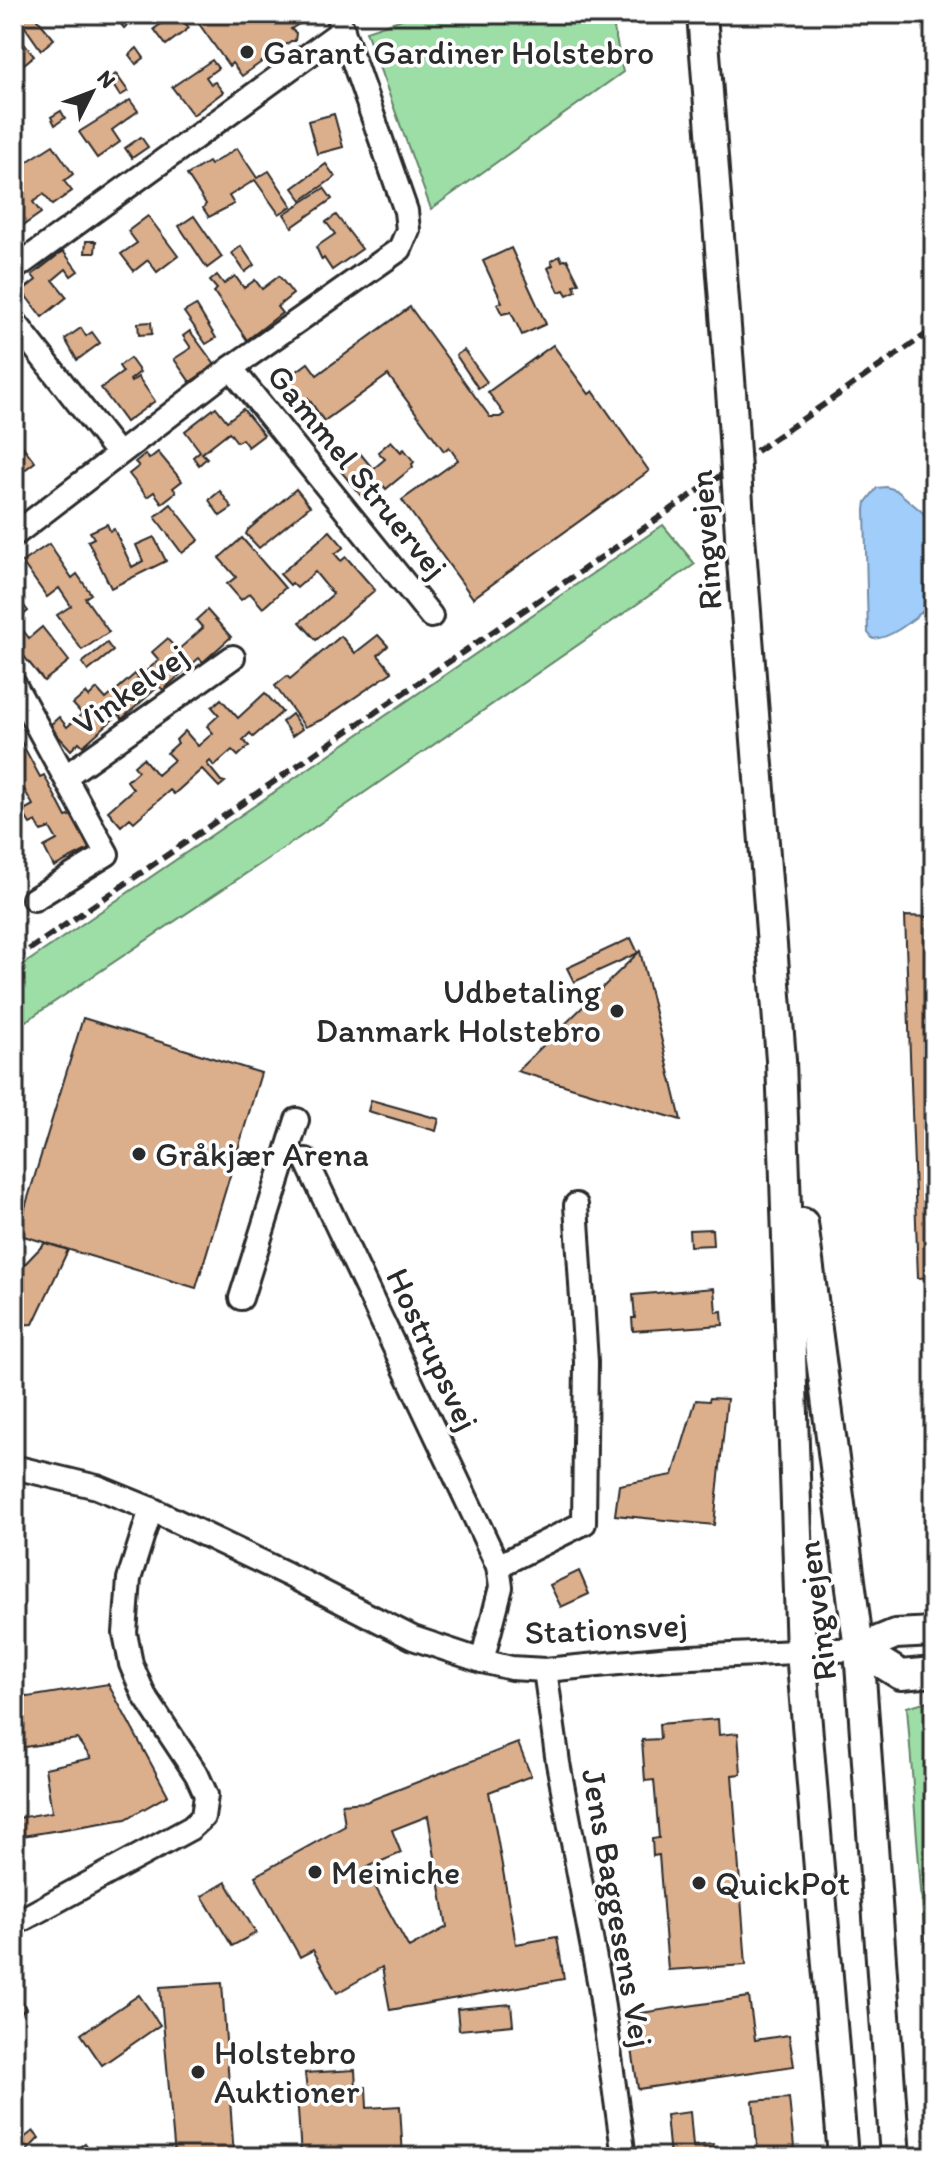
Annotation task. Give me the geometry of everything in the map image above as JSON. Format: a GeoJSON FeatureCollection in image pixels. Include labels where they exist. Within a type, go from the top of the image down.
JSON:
{"type":"FeatureCollection","features":[{"type":"Feature","properties":{"kind":"main road","name":"Ringvejen"},"geometry":{"type":"LineString","coordinates":[[702,14],[781,1060],[801,1652],[843,2157]]}},
{"type":"Feature","properties":{"kind":"main road","name":"Ringvejen"},"geometry":{"type":"LineString","coordinates":[[781,1060],[859,1649],[895,2157]]}},
{"type":"Feature","properties":{"kind":"main road"},"geometry":{"type":"LineString","coordinates":[[859,1649],[895,1634],[934,1632]]}},
{"type":"Feature","properties":{"kind":"main road"},"geometry":{"type":"LineString","coordinates":[[859,1649],[901,1675],[934,1672]]}},
{"type":"Feature","properties":{"kind":"street","name":"Gammel Struervej"},"geometry":{"type":"LineString","coordinates":[[14,535],[231,368],[400,249],[408,230],[406,211],[340,22]]}},
{"type":"Feature","properties":{"kind":"street"},"geometry":{"type":"LineString","coordinates":[[14,269],[340,22]]}},
{"type":"Feature","properties":{"kind":"street"},"geometry":{"type":"LineString","coordinates":[[14,321],[118,454]]}},
{"type":"Feature","properties":{"kind":"street","name":"Gammel Struervej"},"geometry":{"type":"LineString","coordinates":[[231,368],[431,616]]}},
{"type":"Feature","properties":{"kind":"street","name":"Vinkelvej"},"geometry":{"type":"LineString","coordinates":[[66,776],[233,657]]}},
{"type":"Feature","properties":{"kind":"street","name":"Vinkelvej"},"geometry":{"type":"LineString","coordinates":[[14,684],[107,854],[34,899]]}},
{"type":"Feature","properties":{"kind":"street"},"geometry":{"type":"LineString","coordinates":[[241,1298],[297,1120]]}},
{"type":"Feature","properties":{"kind":"street","name":"Hostrupsvej"},"geometry":{"type":"LineString","coordinates":[[306,1160],[498,1566],[501,1587],[482,1661]]}},
{"type":"Feature","properties":{"kind":"street"},"geometry":{"type":"LineString","coordinates":[[498,1566],[584,1523],[586,1362],[576,1205]]}},
{"type":"Feature","properties":{"kind":"street","name":"Stationsvej"},"geometry":{"type":"LineString","coordinates":[[14,1467],[97,1487],[151,1509],[352,1605],[413,1638],[511,1668],[545,1670],[671,1658],[859,1649]]}},
{"type":"Feature","properties":{"kind":"street"},"geometry":{"type":"LineString","coordinates":[[14,1924],[191,1828],[203,1817],[206,1795],[197,1775],[144,1695],[131,1664],[125,1633],[129,1579],[151,1509]]}},
{"type":"Feature","properties":{"kind":"street","name":"Jens Baggesens Vej"},"geometry":{"type":"LineString","coordinates":[[545,1670],[558,1763],[600,1986],[624,2157]]}},
{"type":"Feature","properties":{"kind":"green space"},"geometry":{"type":"Polygon","coordinates":[[[417,14],[611,14],[623,72],[431,209],[366,31],[417,14]]]}},
{"type":"Feature","properties":{"kind":"green space"},"geometry":{"type":"Polygon","coordinates":[[[663,525],[695,564],[293,842],[14,1029],[14,971],[663,525]]]}},
{"type":"Feature","properties":{"kind":"green space"},"geometry":{"type":"Polygon","coordinates":[[[934,1699],[934,2060],[907,1707],[934,1699]]]}},
{"type":"Feature","properties":{"kind":"water"},"geometry":{"type":"Polygon","coordinates":[[[877,488],[896,490],[934,522],[934,602],[889,635],[873,639],[868,633],[865,510],[866,502],[877,488]]]}},
{"type":"Feature","properties":{"kind":"building"},"geometry":{"type":"Polygon","coordinates":[[[16,14],[33,14],[54,39],[41,50],[16,14]]]}},
{"type":"Feature","properties":{"kind":"building"},"geometry":{"type":"Polygon","coordinates":[[[113,14],[131,14],[135,19],[124,28],[113,14]]]}},
{"type":"Feature","properties":{"kind":"building"},"geometry":{"type":"Polygon","coordinates":[[[179,14],[189,28],[166,45],[154,29],[179,14]]]}},
{"type":"Feature","properties":{"kind":"building","name":"Garant Gardiner Holstebro"},"geometry":{"type":"Polygon","coordinates":[[[192,14],[296,14],[302,22],[291,29],[296,33],[295,41],[242,76],[232,63],[229,66],[192,14]]]}},
{"type":"Feature","properties":{"kind":"building"},"geometry":{"type":"Polygon","coordinates":[[[14,31],[34,56],[14,72],[14,31]]]}},
{"type":"Feature","properties":{"kind":"building"},"geometry":{"type":"Polygon","coordinates":[[[137,48],[144,58],[136,64],[129,55],[137,48]]]}},
{"type":"Feature","properties":{"kind":"building"},"geometry":{"type":"Polygon","coordinates":[[[212,60],[218,68],[206,77],[223,92],[193,115],[172,87],[212,60]]]}},
{"type":"Feature","properties":{"kind":"building"},"geometry":{"type":"Polygon","coordinates":[[[116,74],[128,91],[120,96],[109,79],[116,74]]]}},
{"type":"Feature","properties":{"kind":"building"},"geometry":{"type":"Polygon","coordinates":[[[130,100],[138,111],[112,130],[120,142],[97,158],[79,132],[130,100]]]}},
{"type":"Feature","properties":{"kind":"building"},"geometry":{"type":"Polygon","coordinates":[[[61,111],[65,118],[55,125],[51,117],[61,111]]]}},
{"type":"Feature","properties":{"kind":"building"},"geometry":{"type":"Polygon","coordinates":[[[334,114],[343,147],[317,154],[308,121],[334,114]]]}},
{"type":"Feature","properties":{"kind":"building"},"geometry":{"type":"Polygon","coordinates":[[[141,137],[148,147],[132,158],[125,148],[141,137]]]}},
{"type":"Feature","properties":{"kind":"building"},"geometry":{"type":"Polygon","coordinates":[[[53,145],[73,174],[64,181],[72,191],[52,205],[44,194],[33,202],[41,213],[21,227],[18,222],[14,225],[14,170],[53,145]]]}},
{"type":"Feature","properties":{"kind":"building"},"geometry":{"type":"Polygon","coordinates":[[[237,148],[257,178],[269,171],[292,206],[279,214],[255,180],[229,196],[234,204],[209,217],[203,208],[206,204],[187,175],[237,148]]]}},
{"type":"Feature","properties":{"kind":"building"},"geometry":{"type":"Polygon","coordinates":[[[326,164],[335,177],[302,200],[293,188],[326,164]]]}},
{"type":"Feature","properties":{"kind":"building"},"geometry":{"type":"Polygon","coordinates":[[[324,188],[332,199],[292,227],[284,214],[324,188]]]}},
{"type":"Feature","properties":{"kind":"building"},"geometry":{"type":"Polygon","coordinates":[[[336,215],[362,249],[332,270],[324,258],[322,260],[316,247],[335,234],[326,222],[336,215]]]}},
{"type":"Feature","properties":{"kind":"building"},"geometry":{"type":"Polygon","coordinates":[[[148,216],[178,256],[157,272],[148,260],[134,271],[121,254],[137,243],[128,231],[148,216]]]}},
{"type":"Feature","properties":{"kind":"building"},"geometry":{"type":"Polygon","coordinates":[[[194,216],[222,257],[207,268],[179,226],[194,216]]]}},
{"type":"Feature","properties":{"kind":"building"},"geometry":{"type":"Polygon","coordinates":[[[86,241],[96,241],[95,253],[85,253],[86,241]]]}},
{"type":"Feature","properties":{"kind":"building"},"geometry":{"type":"Polygon","coordinates":[[[241,246],[254,265],[245,272],[232,253],[241,246]]]}},
{"type":"Feature","properties":{"kind":"building"},"geometry":{"type":"Polygon","coordinates":[[[511,248],[546,324],[522,335],[511,312],[502,314],[497,304],[502,302],[483,261],[511,248]]]}},
{"type":"Feature","properties":{"kind":"building"},"geometry":{"type":"Polygon","coordinates":[[[63,251],[78,271],[71,276],[66,269],[53,280],[67,297],[42,317],[22,291],[36,280],[32,275],[63,251]]]}},
{"type":"Feature","properties":{"kind":"building"},"geometry":{"type":"Polygon","coordinates":[[[560,256],[562,261],[567,259],[579,283],[574,285],[576,291],[567,295],[564,290],[559,292],[548,268],[553,265],[551,261],[560,256]]]}},
{"type":"Feature","properties":{"kind":"building"},"geometry":{"type":"Polygon","coordinates":[[[217,275],[224,284],[235,276],[244,288],[255,280],[262,289],[279,276],[293,294],[277,307],[282,313],[247,340],[214,292],[217,289],[210,281],[217,275]]]}},
{"type":"Feature","properties":{"kind":"building"},"geometry":{"type":"Polygon","coordinates":[[[196,305],[216,338],[206,344],[184,312],[196,305]]]}},
{"type":"Feature","properties":{"kind":"building"},"geometry":{"type":"Polygon","coordinates":[[[410,307],[490,417],[504,414],[488,392],[553,345],[589,394],[593,391],[649,471],[473,598],[402,500],[458,460],[449,447],[444,451],[388,375],[324,421],[308,398],[297,406],[281,383],[308,363],[317,375],[410,307]]]}},
{"type":"Feature","properties":{"kind":"building"},"geometry":{"type":"Polygon","coordinates":[[[151,322],[152,334],[139,335],[138,323],[151,322]]]}},
{"type":"Feature","properties":{"kind":"building"},"geometry":{"type":"Polygon","coordinates":[[[81,328],[86,336],[92,332],[100,343],[77,360],[65,339],[81,328]]]}},
{"type":"Feature","properties":{"kind":"building"},"geometry":{"type":"Polygon","coordinates":[[[190,331],[215,365],[190,382],[174,359],[191,348],[183,336],[190,331]]]}},
{"type":"Feature","properties":{"kind":"building"},"geometry":{"type":"Polygon","coordinates":[[[464,350],[487,382],[478,388],[456,355],[464,350]]]}},
{"type":"Feature","properties":{"kind":"building"},"geometry":{"type":"Polygon","coordinates":[[[130,358],[140,372],[131,382],[138,377],[155,401],[126,422],[101,388],[123,372],[119,366],[130,358]]]}},
{"type":"Feature","properties":{"kind":"building"},"geometry":{"type":"Polygon","coordinates":[[[216,407],[227,421],[243,409],[264,435],[248,447],[242,439],[237,442],[229,432],[202,453],[207,458],[199,465],[193,457],[200,451],[185,431],[216,407]]]}},
{"type":"Feature","properties":{"kind":"building"},"geometry":{"type":"Polygon","coordinates":[[[14,435],[35,462],[14,478],[14,435]]]}},
{"type":"Feature","properties":{"kind":"building"},"geometry":{"type":"Polygon","coordinates":[[[391,441],[401,452],[404,449],[414,462],[413,467],[386,489],[380,482],[362,497],[339,469],[359,452],[373,469],[385,459],[378,452],[391,441]]]}},
{"type":"Feature","properties":{"kind":"building"},"geometry":{"type":"Polygon","coordinates":[[[158,452],[182,481],[173,488],[176,492],[162,503],[154,492],[147,497],[129,474],[139,466],[135,462],[145,454],[149,459],[158,452]]]}},
{"type":"Feature","properties":{"kind":"building"},"geometry":{"type":"Polygon","coordinates":[[[296,489],[310,506],[259,548],[246,534],[248,530],[296,489]]]}},
{"type":"Feature","properties":{"kind":"building"},"geometry":{"type":"Polygon","coordinates":[[[220,491],[232,508],[220,516],[209,500],[220,491]]]}},
{"type":"Feature","properties":{"kind":"building"},"geometry":{"type":"Polygon","coordinates":[[[171,504],[199,540],[182,553],[155,517],[171,504]]]}},
{"type":"Feature","properties":{"kind":"building"},"geometry":{"type":"Polygon","coordinates":[[[107,524],[110,531],[114,529],[132,567],[143,561],[136,545],[154,537],[166,561],[111,588],[88,541],[94,538],[90,532],[107,524]]]}},
{"type":"Feature","properties":{"kind":"building"},"geometry":{"type":"Polygon","coordinates":[[[330,531],[344,547],[335,554],[341,561],[346,557],[375,590],[316,640],[300,622],[333,594],[315,572],[297,588],[280,574],[330,531]]]}},
{"type":"Feature","properties":{"kind":"building"},"geometry":{"type":"Polygon","coordinates":[[[242,538],[285,588],[263,608],[250,593],[241,600],[227,584],[236,577],[219,558],[242,538]]]}},
{"type":"Feature","properties":{"kind":"building"},"geometry":{"type":"Polygon","coordinates":[[[49,544],[72,578],[77,574],[91,594],[85,598],[109,632],[82,650],[57,615],[71,606],[59,588],[47,597],[22,562],[49,544]]]}},
{"type":"Feature","properties":{"kind":"building"},"geometry":{"type":"Polygon","coordinates":[[[14,593],[28,611],[16,621],[29,638],[42,627],[69,661],[44,681],[18,649],[14,652],[14,593]]]}},
{"type":"Feature","properties":{"kind":"building"},"geometry":{"type":"Polygon","coordinates":[[[207,610],[231,637],[203,662],[199,658],[163,690],[159,686],[122,719],[119,714],[83,746],[79,742],[71,750],[49,726],[59,717],[67,727],[82,714],[73,704],[86,693],[89,697],[97,689],[106,699],[135,674],[138,678],[159,660],[152,652],[167,639],[178,650],[203,628],[196,620],[207,610]]]}},
{"type":"Feature","properties":{"kind":"building"},"geometry":{"type":"Polygon","coordinates":[[[378,635],[388,646],[378,655],[392,672],[323,719],[305,727],[275,686],[287,676],[290,679],[341,636],[355,653],[378,635]]]}},
{"type":"Feature","properties":{"kind":"building"},"geometry":{"type":"Polygon","coordinates":[[[107,643],[113,651],[88,671],[82,663],[107,643]]]}},
{"type":"Feature","properties":{"kind":"building"},"geometry":{"type":"Polygon","coordinates":[[[265,693],[282,712],[253,737],[250,733],[243,740],[249,746],[238,756],[232,750],[214,766],[210,761],[207,764],[225,782],[219,787],[202,769],[174,794],[170,790],[134,822],[130,818],[121,826],[108,811],[133,789],[127,781],[138,771],[134,766],[143,758],[157,775],[174,760],[167,753],[185,731],[198,746],[213,733],[207,726],[219,715],[212,707],[221,699],[238,718],[265,693]]]}},
{"type":"Feature","properties":{"kind":"building"},"geometry":{"type":"Polygon","coordinates":[[[292,714],[302,729],[292,736],[282,722],[292,714]]]}},
{"type":"Feature","properties":{"kind":"building"},"geometry":{"type":"Polygon","coordinates":[[[17,734],[40,777],[44,775],[66,817],[72,815],[89,849],[54,867],[44,847],[57,840],[50,828],[41,831],[36,821],[30,824],[22,811],[33,805],[24,789],[16,793],[14,789],[14,736],[17,734]]]}},
{"type":"Feature","properties":{"kind":"building"},"geometry":{"type":"Polygon","coordinates":[[[905,916],[934,917],[934,1277],[918,1278],[905,916]]]}},
{"type":"Feature","properties":{"kind":"building"},"geometry":{"type":"Polygon","coordinates":[[[631,938],[638,953],[574,982],[567,968],[631,938]]]}},
{"type":"Feature","properties":{"kind":"building","name":"Udbetaling Danmark Holstebro"},"geometry":{"type":"Polygon","coordinates":[[[640,951],[681,1120],[517,1071],[640,951]]]}},
{"type":"Feature","properties":{"kind":"building","name":"Gråkjær Arena"},"geometry":{"type":"Polygon","coordinates":[[[83,1018],[261,1073],[196,1288],[17,1234],[83,1018]]]}},
{"type":"Feature","properties":{"kind":"building"},"geometry":{"type":"Polygon","coordinates":[[[371,1100],[439,1119],[436,1131],[368,1111],[371,1100]]]}},
{"type":"Feature","properties":{"kind":"building"},"geometry":{"type":"Polygon","coordinates":[[[712,1229],[713,1245],[690,1246],[689,1230],[712,1229]]]}},
{"type":"Feature","properties":{"kind":"building"},"geometry":{"type":"Polygon","coordinates":[[[45,1243],[68,1250],[33,1324],[14,1325],[14,1271],[17,1272],[45,1243]]]}},
{"type":"Feature","properties":{"kind":"building"},"geometry":{"type":"Polygon","coordinates":[[[714,1288],[716,1312],[722,1311],[723,1325],[633,1331],[633,1295],[714,1288]]]}},
{"type":"Feature","properties":{"kind":"building"},"geometry":{"type":"Polygon","coordinates":[[[710,1398],[727,1399],[714,1525],[615,1515],[619,1485],[673,1475],[696,1400],[709,1401],[710,1398]]]}},
{"type":"Feature","properties":{"kind":"building"},"geometry":{"type":"Polygon","coordinates":[[[579,1571],[589,1594],[561,1607],[550,1585],[579,1571]]]}},
{"type":"Feature","properties":{"kind":"building"},"geometry":{"type":"Polygon","coordinates":[[[108,1684],[168,1795],[126,1819],[22,1836],[18,1818],[52,1812],[45,1768],[91,1758],[77,1739],[18,1748],[14,1755],[14,1690],[28,1697],[108,1684]]]}},
{"type":"Feature","properties":{"kind":"building"},"geometry":{"type":"Polygon","coordinates":[[[718,1719],[719,1735],[738,1733],[741,1774],[732,1775],[746,1965],[668,1970],[659,1855],[653,1856],[652,1839],[659,1838],[654,1780],[645,1781],[642,1740],[660,1739],[659,1724],[718,1719]]]}},
{"type":"Feature","properties":{"kind":"building","name":"Meiniche"},"geometry":{"type":"Polygon","coordinates":[[[518,1743],[531,1776],[489,1792],[516,1944],[557,1937],[564,1979],[390,2010],[382,1967],[337,1993],[313,1950],[300,1957],[255,1876],[345,1826],[342,1804],[366,1802],[518,1743]],[[428,1816],[392,1830],[401,1853],[365,1868],[409,1948],[447,1927],[428,1816]]]}},
{"type":"Feature","properties":{"kind":"building"},"geometry":{"type":"Polygon","coordinates":[[[226,1882],[256,1933],[232,1946],[202,1896],[226,1882]]]}},
{"type":"Feature","properties":{"kind":"building","name":"Holstebro Auktioner"},"geometry":{"type":"Polygon","coordinates":[[[222,1983],[234,2157],[175,2157],[160,1987],[222,1983]]]}},
{"type":"Feature","properties":{"kind":"building"},"geometry":{"type":"Polygon","coordinates":[[[14,1987],[26,2009],[18,2014],[14,2006],[14,1987]]]}},
{"type":"Feature","properties":{"kind":"building"},"geometry":{"type":"Polygon","coordinates":[[[139,1995],[160,2025],[102,2065],[81,2034],[139,1995]]]}},
{"type":"Feature","properties":{"kind":"building"},"geometry":{"type":"Polygon","coordinates":[[[749,1997],[755,2040],[789,2035],[794,2066],[638,2089],[627,2015],[749,1997]]]}},
{"type":"Feature","properties":{"kind":"building"},"geometry":{"type":"Polygon","coordinates":[[[511,2004],[513,2025],[459,2030],[457,2009],[511,2004]]]}},
{"type":"Feature","properties":{"kind":"building"},"geometry":{"type":"Polygon","coordinates":[[[355,2070],[356,2088],[366,2087],[367,2108],[400,2106],[403,2157],[301,2157],[297,2093],[307,2092],[305,2073],[355,2070]]]}},
{"type":"Feature","properties":{"kind":"building"},"geometry":{"type":"Polygon","coordinates":[[[789,2098],[795,2157],[758,2157],[753,2101],[789,2098]]]}},
{"type":"Feature","properties":{"kind":"building"},"geometry":{"type":"Polygon","coordinates":[[[690,2112],[693,2146],[713,2144],[714,2157],[670,2157],[666,2115],[690,2112]]]}},
{"type":"Feature","properties":{"kind":"building"},"geometry":{"type":"Polygon","coordinates":[[[33,2131],[39,2138],[21,2157],[14,2157],[14,2141],[33,2131]]]}},
{"type":"Feature","properties":{"kind":"building"},"geometry":{"type":"Polygon","coordinates":[[[85,2143],[93,2154],[89,2157],[69,2155],[85,2143]]]}},
{"type":"Feature","properties":{"kind":"railway"},"geometry":{"type":"LineString","coordinates":[[14,960],[934,329]]}},
{"type":"Feature","properties":{"kind":"place","name":"Garant Gardiner Holstebro"},"geometry":{"type":"Point","coordinates":[247,52]}},
{"type":"Feature","properties":{"kind":"place","name":"Udbetaling Danmark Holstebro"},"geometry":{"type":"Point","coordinates":[617,1011]}},
{"type":"Feature","properties":{"kind":"place","name":"Gråkjær Arena"},"geometry":{"type":"Point","coordinates":[139,1154]}},
{"type":"Feature","properties":{"kind":"place","name":"Meiniche"},"geometry":{"type":"Point","coordinates":[315,1872]}},
{"type":"Feature","properties":{"kind":"place","name":"QuickPot"},"geometry":{"type":"Point","coordinates":[699,1883]}},
{"type":"Feature","properties":{"kind":"place","name":"Holstebro Auktioner"},"geometry":{"type":"Point","coordinates":[198,2072]}}]}
